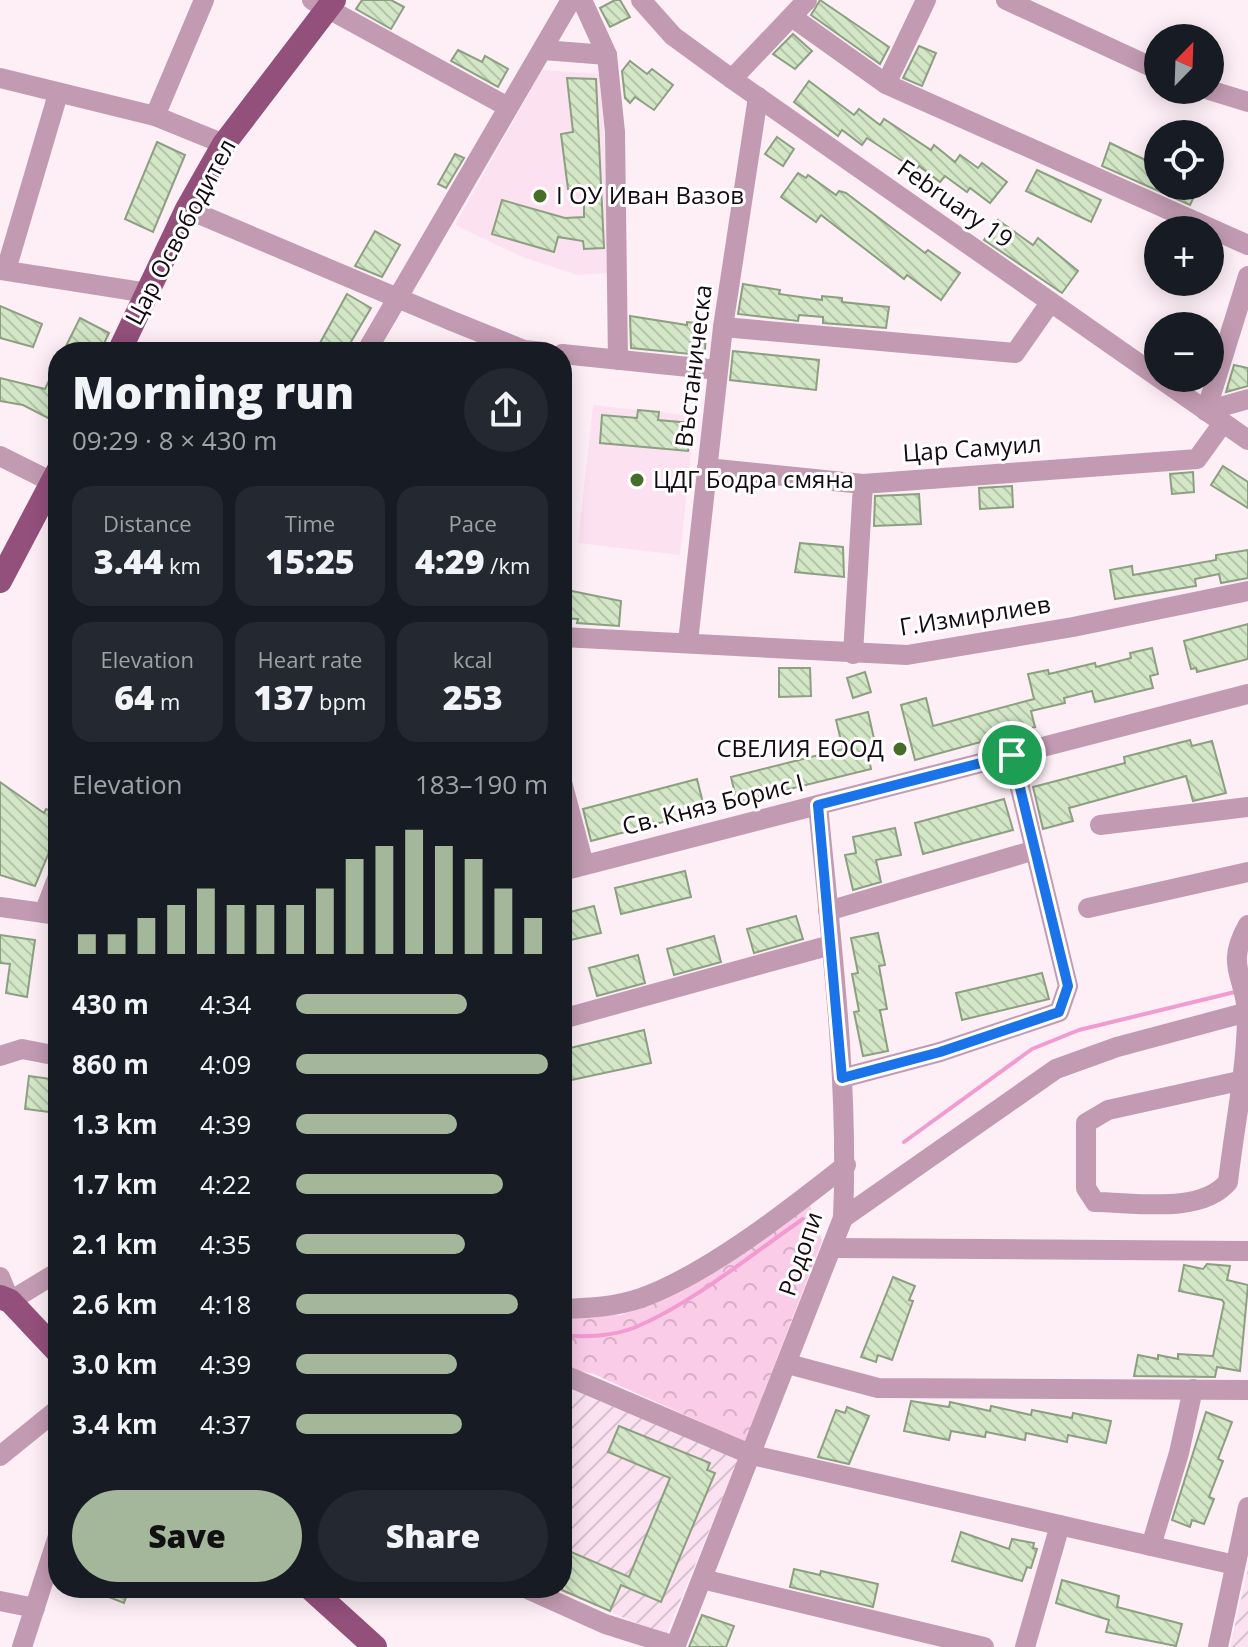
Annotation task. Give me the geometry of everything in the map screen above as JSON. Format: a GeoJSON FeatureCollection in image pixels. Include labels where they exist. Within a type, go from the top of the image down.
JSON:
{"type":"FeatureCollection","features":[{"type":"Feature","properties":{"kind":"main road","name":"Цар Освободител"},"geometry":{"type":"LineString","coordinates":[[124,342],[187,209],[224,144],[325,3]]}},
{"type":"Feature","properties":{"kind":"main road"},"geometry":{"type":"LineString","coordinates":[[0,581],[48,490]]}},
{"type":"Feature","properties":{"kind":"main road"},"geometry":{"type":"LineString","coordinates":[[5,1299],[48,1342]]}},
{"type":"Feature","properties":{"kind":"main road"},"geometry":{"type":"LineString","coordinates":[[321,1598],[375,1647]]}},
{"type":"Feature","properties":{"kind":"street"},"geometry":{"type":"LineString","coordinates":[[155,116],[204,0]]}},
{"type":"Feature","properties":{"kind":"street"},"geometry":{"type":"LineString","coordinates":[[372,342],[571,0]]}},
{"type":"Feature","properties":{"kind":"street"},"geometry":{"type":"LineString","coordinates":[[582,0],[607,55],[619,226],[618,360]]}},
{"type":"Feature","properties":{"kind":"street","name":"February 19"},"geometry":{"type":"LineString","coordinates":[[641,0],[673,36],[732,79],[1248,440]]}},
{"type":"Feature","properties":{"kind":"street"},"geometry":{"type":"LineString","coordinates":[[732,79],[807,0]]}},
{"type":"Feature","properties":{"kind":"street"},"geometry":{"type":"LineString","coordinates":[[886,84],[926,0]]}},
{"type":"Feature","properties":{"kind":"street"},"geometry":{"type":"LineString","coordinates":[[1006,0],[1144,64]]}},
{"type":"Feature","properties":{"kind":"street"},"geometry":{"type":"LineString","coordinates":[[325,3],[508,107]]}},
{"type":"Feature","properties":{"kind":"street"},"geometry":{"type":"LineString","coordinates":[[792,17],[886,84],[1248,245]]}},
{"type":"Feature","properties":{"kind":"street"},"geometry":{"type":"LineString","coordinates":[[543,50],[607,55]]}},
{"type":"Feature","properties":{"kind":"street"},"geometry":{"type":"LineString","coordinates":[[0,78],[155,116],[224,144]]}},
{"type":"Feature","properties":{"kind":"street"},"geometry":{"type":"LineString","coordinates":[[58,94],[3,270],[148,293]]}},
{"type":"Feature","properties":{"kind":"street"},"geometry":{"type":"LineString","coordinates":[[1224,95],[1248,102]]}},
{"type":"Feature","properties":{"kind":"street","name":"Въстаническа"},"geometry":{"type":"LineString","coordinates":[[688,642],[723,327],[758,97]]}},
{"type":"Feature","properties":{"kind":"street"},"geometry":{"type":"LineString","coordinates":[[187,209],[508,342]]}},
{"type":"Feature","properties":{"kind":"street","name":"Цар Самуил"},"geometry":{"type":"LineString","coordinates":[[707,468],[863,484],[1197,459],[1215,417],[1248,276]]}},
{"type":"Feature","properties":{"kind":"street"},"geometry":{"type":"LineString","coordinates":[[723,327],[1015,353],[1050,303]]}},
{"type":"Feature","properties":{"kind":"street"},"geometry":{"type":"LineString","coordinates":[[572,355],[718,370]]}},
{"type":"Feature","properties":{"kind":"street"},"geometry":{"type":"LineString","coordinates":[[1215,417],[1248,399]]}},
{"type":"Feature","properties":{"kind":"street"},"geometry":{"type":"LineString","coordinates":[[0,456],[48,474]]}},
{"type":"Feature","properties":{"kind":"street"},"geometry":{"type":"LineString","coordinates":[[853,654],[863,484]]}},
{"type":"Feature","properties":{"kind":"street","name":"Г.Измирлиев"},"geometry":{"type":"LineString","coordinates":[[572,637],[907,655],[1073,627],[1248,591]]}},
{"type":"Feature","properties":{"kind":"street","name":"Св. Княз Борис I"},"geometry":{"type":"LineString","coordinates":[[572,868],[1248,694]]}},
{"type":"Feature","properties":{"kind":"street"},"geometry":{"type":"LineString","coordinates":[[842,1078],[940,1052],[1059,1012],[1068,986],[1012,755]]}},
{"type":"Feature","properties":{"kind":"street","name":"Родопи"},"geometry":{"type":"LineString","coordinates":[[675,1647],[834,1248],[843,1218],[846,1165],[842,1078],[818,805]]}},
{"type":"Feature","properties":{"kind":"street"},"geometry":{"type":"LineString","coordinates":[[1100,825],[1248,807]]}},
{"type":"Feature","properties":{"kind":"street"},"geometry":{"type":"LineString","coordinates":[[572,820],[584,865]]}},
{"type":"Feature","properties":{"kind":"street"},"geometry":{"type":"LineString","coordinates":[[828,911],[1035,850]]}},
{"type":"Feature","properties":{"kind":"street"},"geometry":{"type":"LineString","coordinates":[[1088,908],[1248,872]]}},
{"type":"Feature","properties":{"kind":"street"},"geometry":{"type":"LineString","coordinates":[[0,907],[48,914]]}},
{"type":"Feature","properties":{"kind":"street"},"geometry":{"type":"LineString","coordinates":[[1239,1081],[1108,1110],[1086,1123],[1086,1188],[1095,1202],[1191,1202],[1220,1191],[1228,1182],[1247,1012],[1234,961],[1248,925]]}},
{"type":"Feature","properties":{"kind":"street"},"geometry":{"type":"LineString","coordinates":[[572,1016],[831,945]]}},
{"type":"Feature","properties":{"kind":"street"},"geometry":{"type":"LineString","coordinates":[[843,1218],[1056,1069],[1117,1047],[1247,1012]]}},
{"type":"Feature","properties":{"kind":"street"},"geometry":{"type":"LineString","coordinates":[[0,1056],[22,1049],[48,1054]]}},
{"type":"Feature","properties":{"kind":"street"},"geometry":{"type":"LineString","coordinates":[[572,1308],[611,1306],[666,1287],[736,1244],[846,1165]]}},
{"type":"Feature","properties":{"kind":"street"},"geometry":{"type":"LineString","coordinates":[[834,1248],[1248,1251]]}},
{"type":"Feature","properties":{"kind":"street"},"geometry":{"type":"LineString","coordinates":[[0,1277],[5,1299],[48,1277]]}},
{"type":"Feature","properties":{"kind":"street"},"geometry":{"type":"LineString","coordinates":[[788,1364],[878,1388],[1248,1390]]}},
{"type":"Feature","properties":{"kind":"street"},"geometry":{"type":"LineString","coordinates":[[572,1378],[752,1455],[1235,1565]]}},
{"type":"Feature","properties":{"kind":"street"},"geometry":{"type":"LineString","coordinates":[[1151,1546],[1179,1453],[1193,1389]]}},
{"type":"Feature","properties":{"kind":"street"},"geometry":{"type":"LineString","coordinates":[[0,1456],[48,1417]]}},
{"type":"Feature","properties":{"kind":"street"},"geometry":{"type":"LineString","coordinates":[[1218,1647],[1248,1507]]}},
{"type":"Feature","properties":{"kind":"street"},"geometry":{"type":"LineString","coordinates":[[1025,1647],[1060,1525]]}},
{"type":"Feature","properties":{"kind":"street"},"geometry":{"type":"LineString","coordinates":[[22,1647],[48,1567]]}},
{"type":"Feature","properties":{"kind":"street"},"geometry":{"type":"LineString","coordinates":[[702,1579],[984,1647]]}},
{"type":"Feature","properties":{"kind":"street"},"geometry":{"type":"LineString","coordinates":[[547,1598],[605,1624],[675,1647]]}},
{"type":"Feature","properties":{"kind":"street"},"geometry":{"type":"LineString","coordinates":[[0,1601],[35,1608]]}},
{"type":"Feature","properties":{"kind":"shaded area","name":"I ОУ Иван Вазов"},"geometry":{"type":"Polygon","coordinates":[[[542,70],[601,74],[610,273],[577,275],[522,257],[455,225],[542,70]]]}},
{"type":"Feature","properties":{"kind":"shaded area","name":"ЦДГ Бодра смяна"},"geometry":{"type":"Polygon","coordinates":[[[593,405],[695,416],[680,555],[578,543],[593,405]]]}},
{"type":"Feature","properties":{"kind":"shaded area"},"geometry":{"type":"Polygon","coordinates":[[[572,1384],[742,1451],[666,1635],[572,1596],[572,1384]]]}},
{"type":"Feature","properties":{"kind":"shaded area"},"geometry":{"type":"Polygon","coordinates":[[[1248,1569],[1248,1647],[1230,1647],[1248,1569]]]}},
{"type":"Feature","properties":{"kind":"green space"},"geometry":{"type":"Polygon","coordinates":[[[808,1199],[822,1241],[745,1442],[594,1374],[572,1369],[572,1316],[621,1315],[683,1289],[808,1199]]]}},
{"type":"Feature","properties":{"kind":"building"},"geometry":{"type":"Polygon","coordinates":[[[362,0],[391,0],[404,7],[391,29],[356,9],[362,0]]]}},
{"type":"Feature","properties":{"kind":"building"},"geometry":{"type":"Polygon","coordinates":[[[620,0],[630,17],[610,27],[600,8],[620,0]]]}},
{"type":"Feature","properties":{"kind":"building"},"geometry":{"type":"Polygon","coordinates":[[[820,0],[889,47],[880,64],[811,15],[820,0]]]}},
{"type":"Feature","properties":{"kind":"building"},"geometry":{"type":"Polygon","coordinates":[[[793,34],[812,51],[795,69],[773,54],[793,34]]]}},
{"type":"Feature","properties":{"kind":"building"},"geometry":{"type":"Polygon","coordinates":[[[919,46],[936,53],[922,86],[903,78],[919,46]]]}},
{"type":"Feature","properties":{"kind":"building"},"geometry":{"type":"Polygon","coordinates":[[[458,50],[482,62],[485,56],[508,69],[498,87],[451,61],[458,50]]]}},
{"type":"Feature","properties":{"kind":"building"},"geometry":{"type":"Polygon","coordinates":[[[630,61],[647,74],[652,69],[673,85],[654,110],[635,97],[630,103],[625,98],[622,71],[630,61]]]}},
{"type":"Feature","properties":{"kind":"building"},"geometry":{"type":"Polygon","coordinates":[[[567,78],[596,79],[604,248],[584,249],[583,241],[558,237],[554,252],[492,234],[502,200],[565,218],[584,217],[584,190],[568,189],[561,134],[573,132],[567,78]]]}},
{"type":"Feature","properties":{"kind":"building"},"geometry":{"type":"Polygon","coordinates":[[[809,81],[854,115],[859,109],[880,125],[884,119],[931,150],[934,145],[955,162],[960,155],[978,168],[982,163],[1007,182],[990,203],[970,188],[967,192],[945,176],[940,182],[919,166],[916,170],[867,138],[862,145],[842,130],[838,136],[794,102],[809,81]]]}},
{"type":"Feature","properties":{"kind":"building"},"geometry":{"type":"Polygon","coordinates":[[[777,137],[794,149],[783,166],[765,154],[777,137]]]}},
{"type":"Feature","properties":{"kind":"building"},"geometry":{"type":"Polygon","coordinates":[[[157,142],[185,155],[153,232],[125,219],[157,142]]]}},
{"type":"Feature","properties":{"kind":"building"},"geometry":{"type":"Polygon","coordinates":[[[1110,143],[1144,159],[1144,185],[1102,166],[1110,143]]]}},
{"type":"Feature","properties":{"kind":"building"},"geometry":{"type":"Polygon","coordinates":[[[455,154],[464,158],[446,188],[438,184],[455,154]]]}},
{"type":"Feature","properties":{"kind":"building"},"geometry":{"type":"Polygon","coordinates":[[[1037,170],[1101,200],[1091,222],[1026,191],[1037,170]]]}},
{"type":"Feature","properties":{"kind":"building"},"geometry":{"type":"Polygon","coordinates":[[[798,173],[806,178],[808,175],[836,195],[839,191],[846,193],[925,253],[928,250],[960,273],[941,300],[907,275],[904,279],[821,215],[816,222],[781,197],[798,173]]]}},
{"type":"Feature","properties":{"kind":"building"},"geometry":{"type":"Polygon","coordinates":[[[998,220],[1033,245],[1038,238],[1078,271],[1062,293],[984,240],[998,220]]]}},
{"type":"Feature","properties":{"kind":"building"},"geometry":{"type":"Polygon","coordinates":[[[375,231],[400,245],[382,277],[355,266],[375,231]]]}},
{"type":"Feature","properties":{"kind":"building"},"geometry":{"type":"Polygon","coordinates":[[[743,284],[780,290],[779,294],[822,300],[822,296],[842,298],[842,302],[889,307],[886,328],[823,323],[823,317],[799,315],[798,321],[738,314],[743,284]]]}},
{"type":"Feature","properties":{"kind":"building"},"geometry":{"type":"Polygon","coordinates":[[[347,294],[371,308],[351,342],[321,342],[347,294]]]}},
{"type":"Feature","properties":{"kind":"building"},"geometry":{"type":"Polygon","coordinates":[[[0,306],[42,324],[33,347],[0,338],[0,306]]]}},
{"type":"Feature","properties":{"kind":"building"},"geometry":{"type":"Polygon","coordinates":[[[630,316],[687,325],[687,322],[707,324],[705,349],[701,355],[631,348],[630,316]]]}},
{"type":"Feature","properties":{"kind":"building"},"geometry":{"type":"Polygon","coordinates":[[[80,318],[109,333],[105,342],[68,342],[80,318]]]}},
{"type":"Feature","properties":{"kind":"building"},"geometry":{"type":"Polygon","coordinates":[[[733,351],[819,360],[816,390],[730,380],[733,351]]]}},
{"type":"Feature","properties":{"kind":"building"},"geometry":{"type":"Polygon","coordinates":[[[1234,365],[1248,368],[1248,386],[1226,392],[1234,365]]]}},
{"type":"Feature","properties":{"kind":"building"},"geometry":{"type":"Polygon","coordinates":[[[0,378],[45,389],[48,383],[48,418],[23,405],[0,401],[0,378]]]}},
{"type":"Feature","properties":{"kind":"building"},"geometry":{"type":"Polygon","coordinates":[[[638,410],[659,412],[658,420],[691,423],[688,451],[600,443],[602,415],[637,418],[638,410]]]}},
{"type":"Feature","properties":{"kind":"building"},"geometry":{"type":"Polygon","coordinates":[[[1223,466],[1248,482],[1248,508],[1211,485],[1223,466]]]}},
{"type":"Feature","properties":{"kind":"building"},"geometry":{"type":"Polygon","coordinates":[[[1193,472],[1194,492],[1172,494],[1170,474],[1193,472]]]}},
{"type":"Feature","properties":{"kind":"building"},"geometry":{"type":"Polygon","coordinates":[[[1012,486],[1013,507],[980,509],[979,488],[1012,486]]]}},
{"type":"Feature","properties":{"kind":"building"},"geometry":{"type":"Polygon","coordinates":[[[919,494],[921,524],[874,526],[875,496],[919,494]]]}},
{"type":"Feature","properties":{"kind":"building"},"geometry":{"type":"Polygon","coordinates":[[[800,543],[843,547],[844,577],[795,572],[800,543]]]}},
{"type":"Feature","properties":{"kind":"building"},"geometry":{"type":"Polygon","coordinates":[[[1248,550],[1248,578],[1221,583],[1219,574],[1195,579],[1196,586],[1115,599],[1110,570],[1132,566],[1133,575],[1216,560],[1216,555],[1248,550]]]}},
{"type":"Feature","properties":{"kind":"building"},"geometry":{"type":"Polygon","coordinates":[[[572,591],[621,601],[619,626],[577,623],[578,619],[572,619],[572,591]]]}},
{"type":"Feature","properties":{"kind":"building"},"geometry":{"type":"Polygon","coordinates":[[[1248,624],[1248,659],[1197,672],[1196,668],[1191,669],[1184,641],[1248,624]]]}},
{"type":"Feature","properties":{"kind":"building"},"geometry":{"type":"Polygon","coordinates":[[[1152,648],[1158,674],[1150,676],[1153,688],[1095,702],[1092,691],[1064,698],[1065,703],[1031,711],[1035,727],[915,760],[901,705],[926,698],[933,726],[1034,699],[1028,674],[1048,670],[1049,674],[1095,663],[1096,667],[1131,658],[1130,653],[1152,648]]]}},
{"type":"Feature","properties":{"kind":"building"},"geometry":{"type":"Polygon","coordinates":[[[779,668],[810,668],[811,696],[779,697],[779,668]]]}},
{"type":"Feature","properties":{"kind":"building"},"geometry":{"type":"Polygon","coordinates":[[[865,672],[871,692],[853,698],[847,678],[865,672]]]}},
{"type":"Feature","properties":{"kind":"building"},"geometry":{"type":"Polygon","coordinates":[[[868,712],[877,752],[868,754],[871,769],[737,802],[731,777],[843,749],[836,720],[868,712]]]}},
{"type":"Feature","properties":{"kind":"building"},"geometry":{"type":"Polygon","coordinates":[[[1190,740],[1192,746],[1212,741],[1226,793],[1193,801],[1186,776],[1069,808],[1073,821],[1043,829],[1033,787],[1125,763],[1124,757],[1190,740]]]}},
{"type":"Feature","properties":{"kind":"building"},"geometry":{"type":"Polygon","coordinates":[[[697,779],[705,811],[591,841],[583,809],[697,779]]]}},
{"type":"Feature","properties":{"kind":"building"},"geometry":{"type":"Polygon","coordinates":[[[0,782],[44,813],[48,810],[48,855],[35,886],[0,875],[0,782]]]}},
{"type":"Feature","properties":{"kind":"building"},"geometry":{"type":"Polygon","coordinates":[[[1004,799],[1013,830],[923,854],[915,823],[1004,799]]]}},
{"type":"Feature","properties":{"kind":"building"},"geometry":{"type":"Polygon","coordinates":[[[895,828],[901,855],[876,860],[881,882],[853,890],[845,855],[856,853],[853,837],[895,828]]]}},
{"type":"Feature","properties":{"kind":"building"},"geometry":{"type":"Polygon","coordinates":[[[685,871],[691,897],[621,914],[615,888],[685,871]]]}},
{"type":"Feature","properties":{"kind":"building"},"geometry":{"type":"Polygon","coordinates":[[[594,906],[601,933],[572,940],[572,912],[594,906]]]}},
{"type":"Feature","properties":{"kind":"building"},"geometry":{"type":"Polygon","coordinates":[[[796,916],[803,939],[754,953],[747,929],[796,916]]]}},
{"type":"Feature","properties":{"kind":"building"},"geometry":{"type":"Polygon","coordinates":[[[878,933],[885,965],[879,966],[887,1009],[880,1010],[888,1051],[863,1056],[854,1012],[859,1011],[852,974],[858,973],[851,938],[878,933]]]}},
{"type":"Feature","properties":{"kind":"building"},"geometry":{"type":"Polygon","coordinates":[[[0,935],[35,940],[27,997],[6,993],[10,964],[0,963],[0,935]]]}},
{"type":"Feature","properties":{"kind":"building"},"geometry":{"type":"Polygon","coordinates":[[[714,936],[721,962],[674,975],[667,949],[714,936]]]}},
{"type":"Feature","properties":{"kind":"building"},"geometry":{"type":"Polygon","coordinates":[[[638,955],[645,983],[597,996],[589,968],[638,955]]]}},
{"type":"Feature","properties":{"kind":"building"},"geometry":{"type":"Polygon","coordinates":[[[1042,973],[1049,999],[962,1020],[956,993],[1042,973]]]}},
{"type":"Feature","properties":{"kind":"building"},"geometry":{"type":"Polygon","coordinates":[[[644,1030],[651,1063],[572,1080],[572,1048],[644,1030]]]}},
{"type":"Feature","properties":{"kind":"building"},"geometry":{"type":"Polygon","coordinates":[[[29,1076],[48,1079],[48,1112],[25,1109],[29,1076]]]}},
{"type":"Feature","properties":{"kind":"building"},"geometry":{"type":"Polygon","coordinates":[[[1207,1264],[1230,1266],[1227,1280],[1248,1285],[1240,1371],[1217,1367],[1215,1377],[1134,1376],[1138,1355],[1158,1359],[1158,1355],[1178,1359],[1178,1354],[1213,1356],[1224,1303],[1179,1291],[1184,1265],[1203,1269],[1207,1264]]]}},
{"type":"Feature","properties":{"kind":"building"},"geometry":{"type":"Polygon","coordinates":[[[893,1277],[915,1286],[909,1300],[913,1301],[892,1360],[878,1355],[876,1362],[861,1357],[893,1277]]]}},
{"type":"Feature","properties":{"kind":"building"},"geometry":{"type":"Polygon","coordinates":[[[911,1401],[949,1407],[950,1402],[990,1411],[991,1406],[1031,1415],[1032,1410],[1072,1418],[1073,1413],[1111,1421],[1106,1443],[1068,1435],[1067,1442],[1026,1433],[1025,1440],[986,1432],[985,1437],[951,1431],[949,1440],[904,1431],[911,1401]]]}},
{"type":"Feature","properties":{"kind":"building"},"geometry":{"type":"Polygon","coordinates":[[[847,1407],[869,1416],[849,1464],[818,1457],[836,1410],[845,1413],[847,1407]]]}},
{"type":"Feature","properties":{"kind":"building"},"geometry":{"type":"Polygon","coordinates":[[[1206,1412],[1232,1422],[1218,1459],[1223,1461],[1209,1497],[1214,1499],[1204,1524],[1192,1520],[1190,1527],[1172,1520],[1206,1412]]]}},
{"type":"Feature","properties":{"kind":"building"},"geometry":{"type":"Polygon","coordinates":[[[619,1426],[710,1463],[707,1470],[715,1473],[661,1602],[621,1585],[610,1611],[572,1594],[572,1552],[629,1577],[670,1478],[608,1452],[619,1426]]]}},
{"type":"Feature","properties":{"kind":"building"},"geometry":{"type":"Polygon","coordinates":[[[961,1532],[1009,1549],[1012,1539],[1034,1543],[1033,1548],[1037,1549],[1031,1568],[1027,1567],[1022,1581],[952,1561],[961,1532]]]}},
{"type":"Feature","properties":{"kind":"building"},"geometry":{"type":"Polygon","coordinates":[[[794,1569],[820,1575],[821,1571],[878,1584],[873,1607],[790,1587],[794,1569]]]}},
{"type":"Feature","properties":{"kind":"building"},"geometry":{"type":"Polygon","coordinates":[[[1062,1580],[1119,1596],[1117,1607],[1182,1624],[1176,1646],[1106,1632],[1109,1620],[1056,1603],[1062,1580]]]}},
{"type":"Feature","properties":{"kind":"building"},"geometry":{"type":"Polygon","coordinates":[[[702,1615],[734,1626],[726,1647],[689,1647],[702,1615]]]}},
{"type":"Feature","properties":{"kind":"waterway"},"geometry":{"type":"LineString","coordinates":[[904,1142],[1032,1049],[1079,1030],[1239,991]]}},
{"type":"Feature","properties":{"kind":"waterway"},"geometry":{"type":"LineString","coordinates":[[572,1335],[609,1334],[636,1327],[657,1317],[700,1292],[803,1219]]}},
{"type":"Feature","properties":{"kind":"place","name":"I ОУ Иван Вазов"},"geometry":{"type":"Point","coordinates":[540,196]}},
{"type":"Feature","properties":{"kind":"place","name":"ЦДГ Бодра смяна"},"geometry":{"type":"Point","coordinates":[637,480]}},
{"type":"Feature","properties":{"kind":"place","name":"СВЕЛИЯ ЕООД"},"geometry":{"type":"Point","coordinates":[900,749]}},
{"type":"Feature","properties":{"kind":"route"},"geometry":{"type":"LineString","coordinates":[[1012,755],[1068,986],[1059,1012],[940,1052],[842,1078],[818,805],[1012,755]]}}]}
